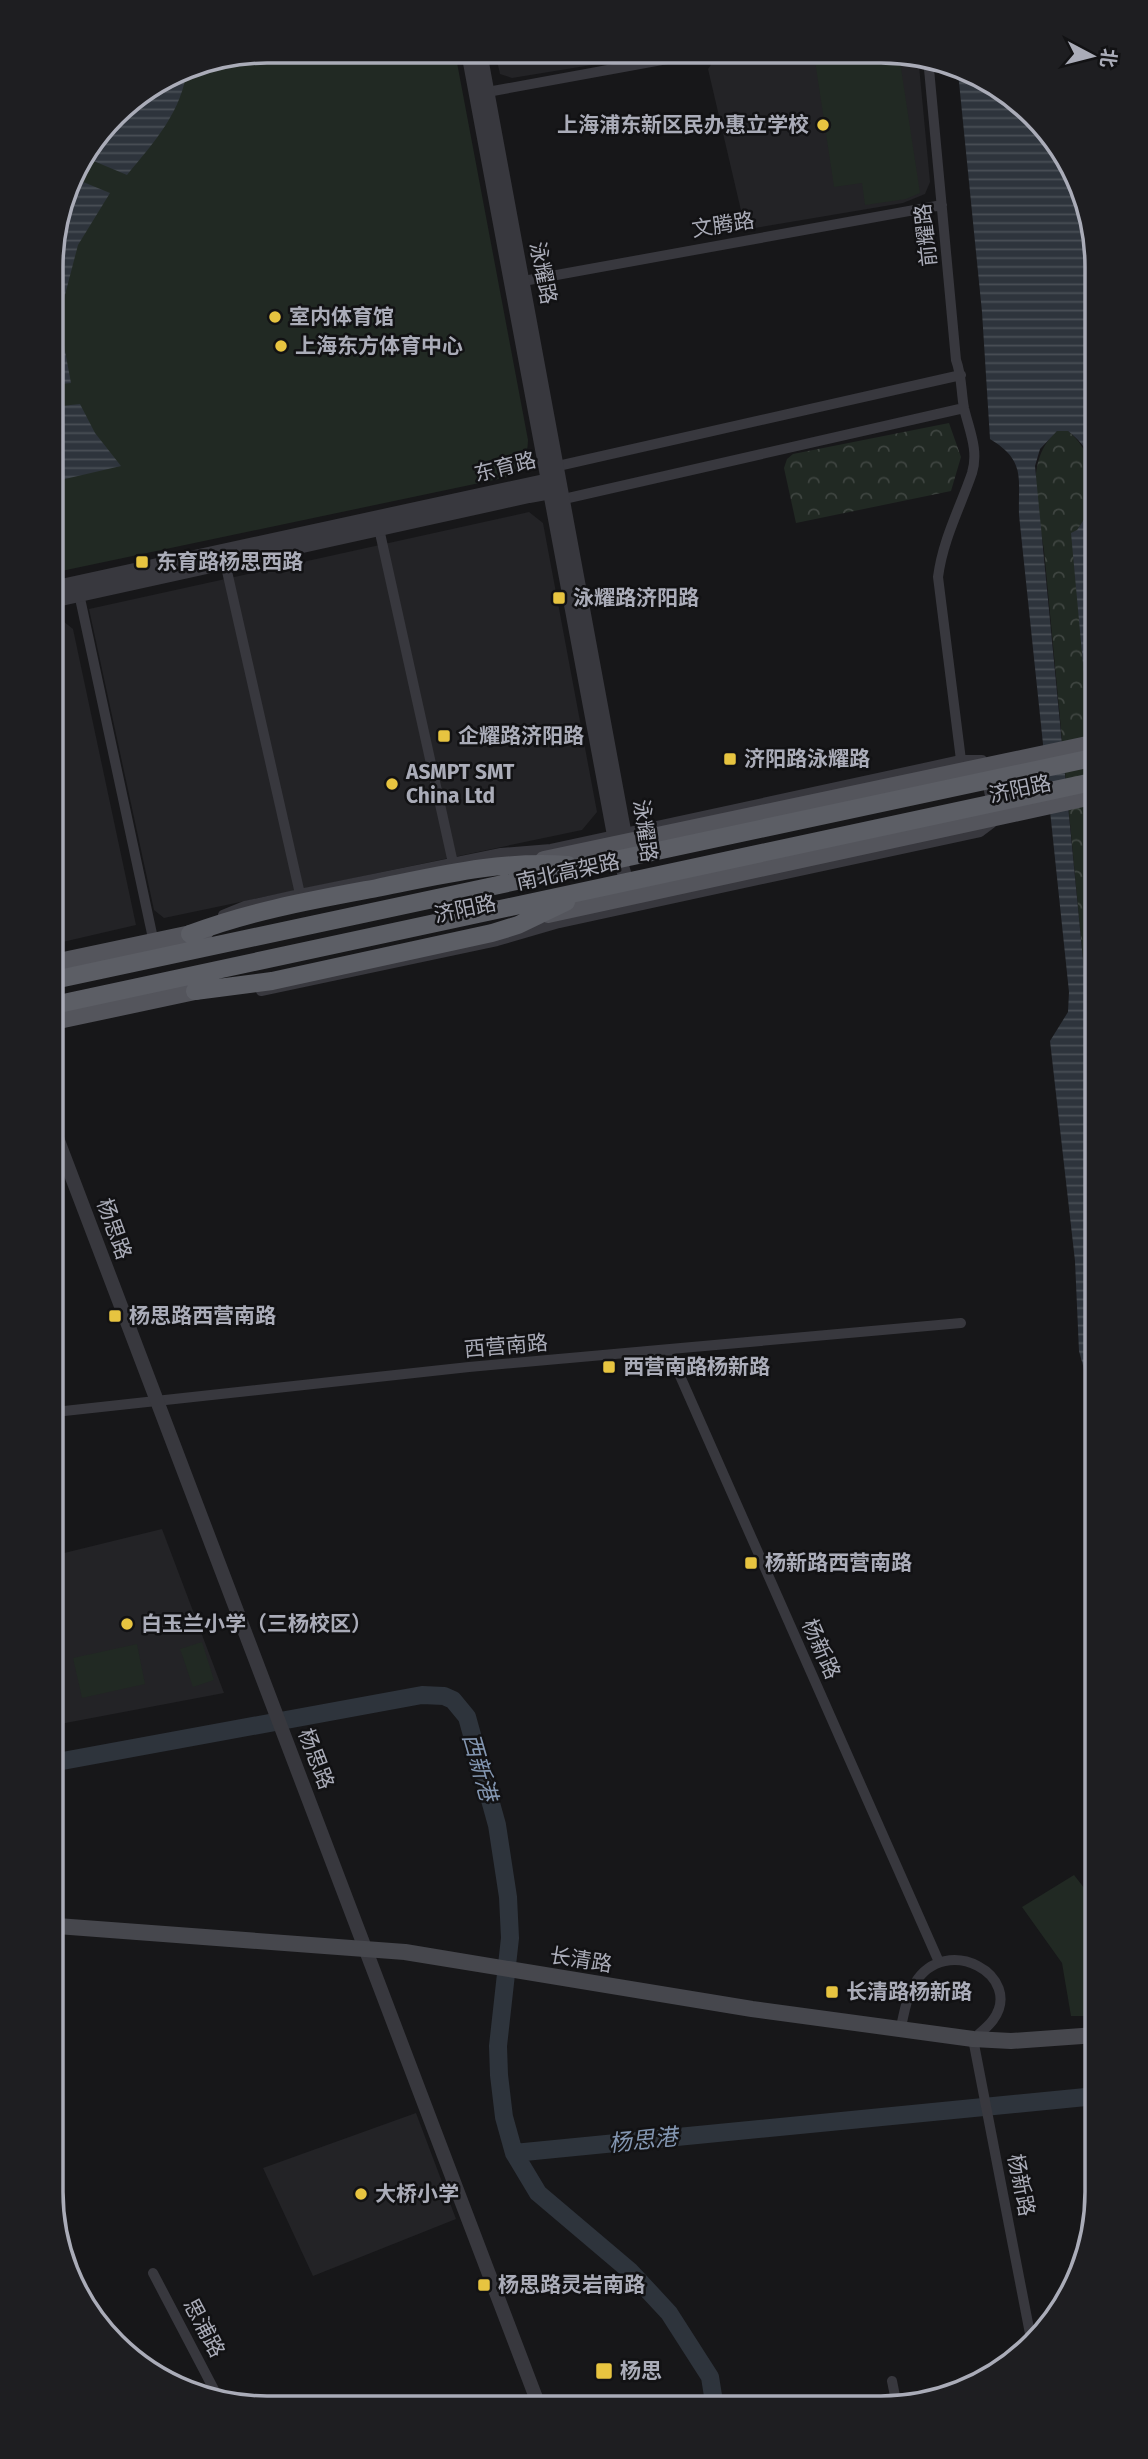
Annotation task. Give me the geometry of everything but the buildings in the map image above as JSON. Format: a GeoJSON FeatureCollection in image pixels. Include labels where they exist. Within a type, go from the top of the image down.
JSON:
{"type":"FeatureCollection","features":[{"type":"Feature","properties":{"kind":"highway","name":"南北高架路"},"geometry":{"type":"LineString","coordinates":[[63,978],[1085,760]]}},
{"type":"Feature","properties":{"kind":"highway","name":"南北高架路"},"geometry":{"type":"LineString","coordinates":[[63,1003],[1085,784]]}},
{"type":"Feature","properties":{"kind":"highway"},"geometry":{"type":"LineString","coordinates":[[190,934],[262,911],[488,866],[540,863],[585,867]]}},
{"type":"Feature","properties":{"kind":"highway"},"geometry":{"type":"LineString","coordinates":[[195,991],[272,981],[492,933],[518,925],[591,890]]}},
{"type":"Feature","properties":{"kind":"main road","name":"济阳路"},"geometry":{"type":"LineString","coordinates":[[63,961],[625,840],[1085,745]]}},
{"type":"Feature","properties":{"kind":"main road","name":"济阳路"},"geometry":{"type":"LineString","coordinates":[[63,1019],[1085,798]]}},
{"type":"Feature","properties":{"kind":"main road","name":"长清路"},"geometry":{"type":"LineString","coordinates":[[63,1926],[365,1948],[900,2031],[973,2039],[1011,2041],[1085,2036]]}},
{"type":"Feature","properties":{"kind":"street","name":"泳耀路"},"geometry":{"type":"LineString","coordinates":[[472,63],[482,94]]}},
{"type":"Feature","properties":{"kind":"street","name":"泳耀路"},"geometry":{"type":"LineString","coordinates":[[481,63],[482,94],[554,490],[625,840],[631,896]]}},
{"type":"Feature","properties":{"kind":"street"},"geometry":{"type":"LineString","coordinates":[[482,94],[647,63]]}},
{"type":"Feature","properties":{"kind":"street","name":"前耀路"},"geometry":{"type":"LineString","coordinates":[[929,69],[956,360],[961,375],[964,408],[973,433],[972,472],[941,555],[938,577],[961,760]]}},
{"type":"Feature","properties":{"kind":"street","name":"文腾路"},"geometry":{"type":"LineString","coordinates":[[517,282],[942,205]]}},
{"type":"Feature","properties":{"kind":"street","name":"泳耀路"},"geometry":{"type":"LineString","coordinates":[[517,282],[558,466],[554,490]]}},
{"type":"Feature","properties":{"kind":"street","name":"东育路"},"geometry":{"type":"LineString","coordinates":[[554,490],[558,466],[961,375]]}},
{"type":"Feature","properties":{"kind":"street","name":"东育路"},"geometry":{"type":"LineString","coordinates":[[63,596],[78,589],[378,523],[964,408]]}},
{"type":"Feature","properties":{"kind":"street"},"geometry":{"type":"LineString","coordinates":[[378,523],[453,863]]}},
{"type":"Feature","properties":{"kind":"street"},"geometry":{"type":"LineString","coordinates":[[223,557],[300,894]]}},
{"type":"Feature","properties":{"kind":"street","name":"东育路"},"geometry":{"type":"LineString","coordinates":[[63,588],[78,589]]}},
{"type":"Feature","properties":{"kind":"street"},"geometry":{"type":"LineString","coordinates":[[78,589],[154,943]]}},
{"type":"Feature","properties":{"kind":"street"},"geometry":{"type":"LineString","coordinates":[[190,934],[245,906],[501,853],[625,840],[961,760],[982,760],[994,816],[992,823],[980,832],[559,923],[497,941],[274,989],[195,991]]}},
{"type":"Feature","properties":{"kind":"street","name":"杨思路"},"geometry":{"type":"LineString","coordinates":[[63,1153],[535,2396]]}},
{"type":"Feature","properties":{"kind":"street","name":"西营南路"},"geometry":{"type":"LineString","coordinates":[[63,1411],[469,1367],[961,1323]]}},
{"type":"Feature","properties":{"kind":"street","name":"杨新路"},"geometry":{"type":"LineString","coordinates":[[669,1351],[939,1962]]}},
{"type":"Feature","properties":{"kind":"street"},"geometry":{"type":"LineString","coordinates":[[900,2031],[915,1984],[924,1972],[939,1962],[954,1959],[970,1961],[985,1969],[994,1980],[999,1993],[999,2008],[993,2020],[973,2039]]}},
{"type":"Feature","properties":{"kind":"street","name":"杨新路"},"geometry":{"type":"LineString","coordinates":[[973,2039],[1030,2331]]}},
{"type":"Feature","properties":{"kind":"street","name":"思浦路"},"geometry":{"type":"LineString","coordinates":[[153,2273],[213,2388]]}},
{"type":"Feature","properties":{"kind":"street"},"geometry":{"type":"LineString","coordinates":[[892,2381],[895,2395]]}},
{"type":"Feature","properties":{"kind":"shaded area"},"geometry":{"type":"Polygon","coordinates":[[[498,63],[604,63],[512,78],[500,74],[498,63]]]}},
{"type":"Feature","properties":{"kind":"shaded area","name":"上海浦东新区民办惠立学校"},"geometry":{"type":"Polygon","coordinates":[[[712,63],[881,63],[919,67],[930,182],[925,194],[903,203],[749,229],[743,219],[708,69],[712,63]]]}},
{"type":"Feature","properties":{"kind":"shaded area"},"geometry":{"type":"Polygon","coordinates":[[[959,79],[994,97],[1043,143],[1058,165],[1069,189],[1078,214],[1083,241],[1085,450],[1068,431],[1057,431],[1040,449],[1035,466],[1085,977],[1085,1373],[1079,1351],[1075,1261],[1050,1041],[1068,1012],[1069,992],[1019,515],[1018,471],[1010,455],[990,439],[982,312],[959,79]]]}},
{"type":"Feature","properties":{"kind":"shaded area"},"geometry":{"type":"Polygon","coordinates":[[[184,81],[180,98],[166,125],[127,175],[93,161],[133,114],[154,97],[184,81]]]}},
{"type":"Feature","properties":{"kind":"shaded area"},"geometry":{"type":"Polygon","coordinates":[[[82,182],[110,193],[78,245],[63,302],[63,254],[67,228],[82,182]]]}},
{"type":"Feature","properties":{"kind":"shaded area"},"geometry":{"type":"Polygon","coordinates":[[[63,340],[71,383],[63,384],[63,340]]]}},
{"type":"Feature","properties":{"kind":"shaded area"},"geometry":{"type":"Polygon","coordinates":[[[80,404],[95,433],[121,466],[63,479],[63,406],[80,404]]]}},
{"type":"Feature","properties":{"kind":"shaded area"},"geometry":{"type":"Polygon","coordinates":[[[529,512],[543,523],[597,812],[582,830],[164,918],[154,910],[89,609],[529,512]]]}},
{"type":"Feature","properties":{"kind":"shaded area"},"geometry":{"type":"Polygon","coordinates":[[[1085,518],[1085,686],[1071,533],[1077,530],[1085,518]]]}},
{"type":"Feature","properties":{"kind":"shaded area"},"geometry":{"type":"Polygon","coordinates":[[[63,621],[73,629],[136,925],[63,942],[63,621]]]}},
{"type":"Feature","properties":{"kind":"shaded area","name":"白玉兰小学（三杨校区）"},"geometry":{"type":"Polygon","coordinates":[[[162,1529],[224,1693],[63,1723],[63,1553],[162,1529]]]}},
{"type":"Feature","properties":{"kind":"shaded area","name":"大桥小学"},"geometry":{"type":"Polygon","coordinates":[[[416,2113],[456,2219],[313,2276],[263,2168],[416,2113]]]}},
{"type":"Feature","properties":{"kind":"green space","name":"上海东方体育中心"},"geometry":{"type":"Polygon","coordinates":[[[267,63],[457,63],[528,440],[524,462],[508,477],[63,571],[63,254],[70,214],[79,189],[90,165],[114,133],[154,97],[189,79],[228,67],[267,63]]]}},
{"type":"Feature","properties":{"kind":"green space"},"geometry":{"type":"Polygon","coordinates":[[[815,63],[900,64],[920,193],[906,199],[865,205],[862,183],[834,187],[815,63]]]}},
{"type":"Feature","properties":{"kind":"green space"},"geometry":{"type":"Polygon","coordinates":[[[949,423],[961,457],[951,491],[796,523],[784,468],[787,459],[793,454],[949,423]]]}},
{"type":"Feature","properties":{"kind":"green space"},"geometry":{"type":"Polygon","coordinates":[[[1057,431],[1068,431],[1085,452],[1085,516],[1077,530],[1085,654],[1085,971],[1044,550],[1037,503],[1036,471],[1046,443],[1057,431]]]}},
{"type":"Feature","properties":{"kind":"green space"},"geometry":{"type":"Polygon","coordinates":[[[202,1642],[214,1680],[193,1687],[180,1649],[202,1642]]]}},
{"type":"Feature","properties":{"kind":"green space"},"geometry":{"type":"Polygon","coordinates":[[[137,1644],[145,1684],[82,1698],[73,1658],[137,1644]]]}},
{"type":"Feature","properties":{"kind":"green space"},"geometry":{"type":"Polygon","coordinates":[[[1074,1875],[1085,1889],[1085,2016],[1071,2016],[1062,1963],[1022,1907],[1074,1875]]]}},
{"type":"Feature","properties":{"kind":"waterway","name":"西新港"},"geometry":{"type":"LineString","coordinates":[[63,1761],[422,1695],[444,1696],[453,1700],[467,1717],[497,1825],[508,1897],[510,1938],[498,2046],[504,2117],[514,2153],[538,2193],[630,2271],[669,2313],[710,2377],[713,2396]]}},
{"type":"Feature","properties":{"kind":"waterway","name":"杨思港"},"geometry":{"type":"LineString","coordinates":[[514,2153],[1085,2097]]}},
{"type":"Feature","properties":{"kind":"place","name":"上海浦东新区民办惠立学校"},"geometry":{"type":"Point","coordinates":[823,125]}},
{"type":"Feature","properties":{"kind":"place","name":"室内体育馆"},"geometry":{"type":"Point","coordinates":[275,317]}},
{"type":"Feature","properties":{"kind":"place","name":"上海东方体育中心"},"geometry":{"type":"Point","coordinates":[281,346]}},
{"type":"Feature","properties":{"kind":"place","name":"东育路杨思西路"},"geometry":{"type":"Point","coordinates":[142,562]}},
{"type":"Feature","properties":{"kind":"place","name":"泳耀路济阳路"},"geometry":{"type":"Point","coordinates":[559,598]}},
{"type":"Feature","properties":{"kind":"place","name":"企耀路济阳路"},"geometry":{"type":"Point","coordinates":[444,736]}},
{"type":"Feature","properties":{"kind":"place","name":"济阳路泳耀路"},"geometry":{"type":"Point","coordinates":[730,759]}},
{"type":"Feature","properties":{"kind":"place","name":"ASMPT SMT China Ltd"},"geometry":{"type":"Point","coordinates":[392,784]}},
{"type":"Feature","properties":{"kind":"place","name":"杨思路西营南路"},"geometry":{"type":"Point","coordinates":[115,1316]}},
{"type":"Feature","properties":{"kind":"place","name":"西营南路杨新路"},"geometry":{"type":"Point","coordinates":[609,1367]}},
{"type":"Feature","properties":{"kind":"place","name":"杨新路西营南路"},"geometry":{"type":"Point","coordinates":[751,1563]}},
{"type":"Feature","properties":{"kind":"place","name":"白玉兰小学（三杨校区）"},"geometry":{"type":"Point","coordinates":[127,1624]}},
{"type":"Feature","properties":{"kind":"place","name":"长清路杨新路"},"geometry":{"type":"Point","coordinates":[832,1992]}},
{"type":"Feature","properties":{"kind":"place","name":"大桥小学"},"geometry":{"type":"Point","coordinates":[361,2194]}},
{"type":"Feature","properties":{"kind":"place","name":"杨思路灵岩南路"},"geometry":{"type":"Point","coordinates":[484,2285]}},
{"type":"Feature","properties":{"kind":"place","name":"杨思"},"geometry":{"type":"Point","coordinates":[604,2371]}}]}
